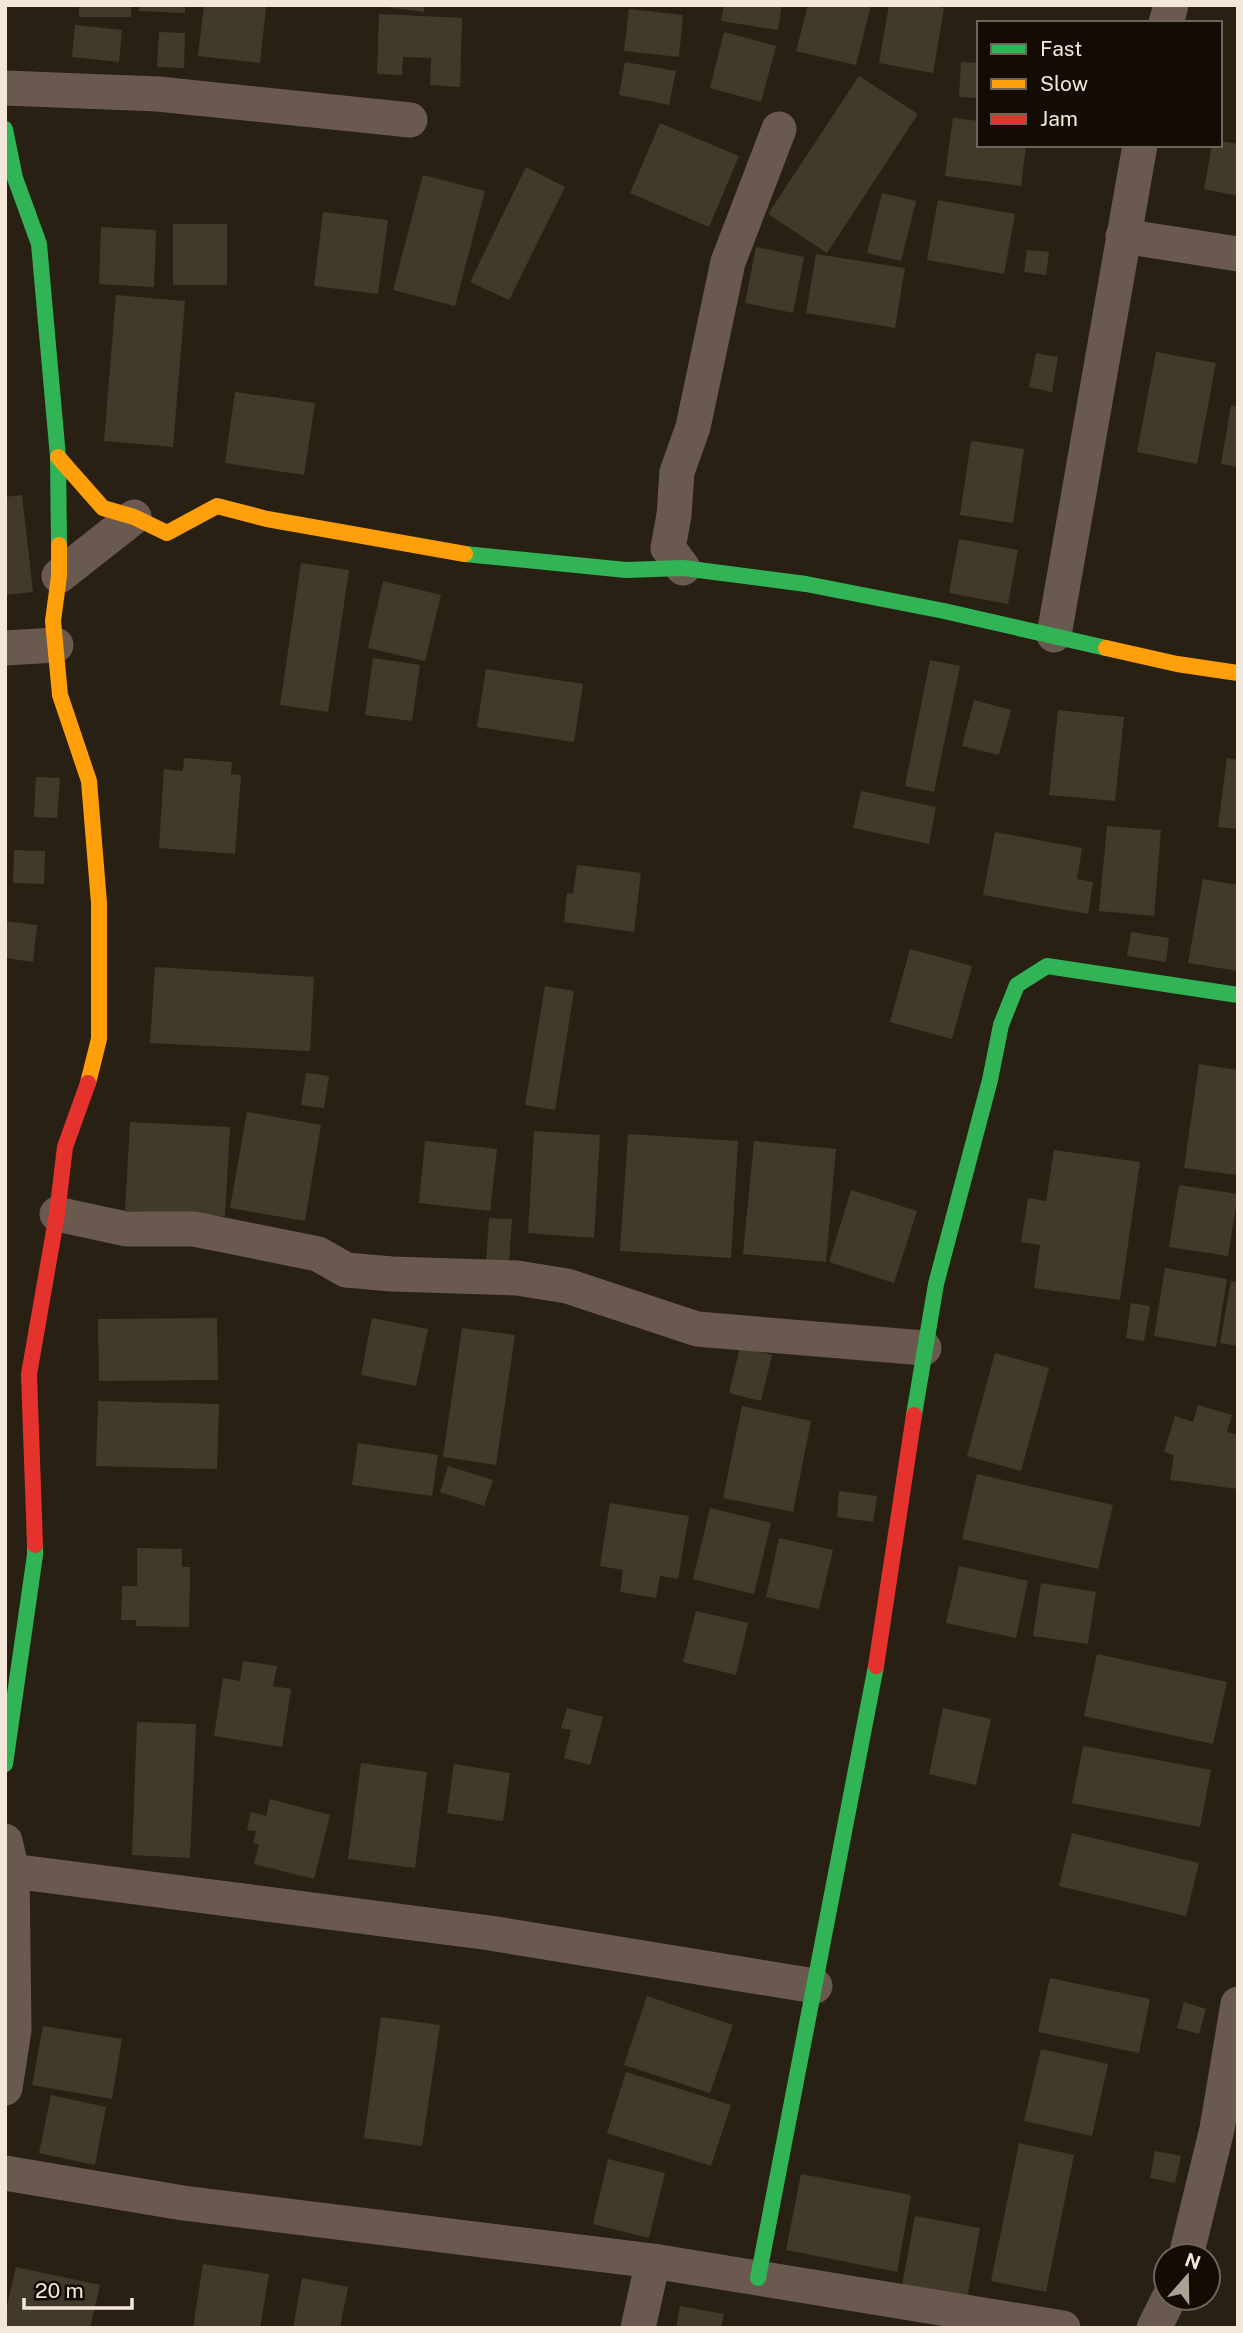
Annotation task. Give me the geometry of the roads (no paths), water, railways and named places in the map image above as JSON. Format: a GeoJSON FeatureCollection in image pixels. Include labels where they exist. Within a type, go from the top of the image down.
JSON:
{"type":"FeatureCollection","features":[{"type":"Feature","properties":{"kind":"street"},"geometry":{"type":"LineString","coordinates":[[5,88],[158,94],[410,120]]}},
{"type":"Feature","properties":{"kind":"street"},"geometry":{"type":"LineString","coordinates":[[5,129],[16,178],[39,244],[58,457],[59,576],[54,621],[60,695],[89,781],[99,902],[99,1039],[85,1096],[65,1147],[57,1214],[29,1374],[35,1555],[5,1764]]}},
{"type":"Feature","properties":{"kind":"street"},"geometry":{"type":"LineString","coordinates":[[683,568],[668,548],[677,472],[693,427],[728,262],[779,129]]}},
{"type":"Feature","properties":{"kind":"street"},"geometry":{"type":"LineString","coordinates":[[1054,635],[1140,147]]}},
{"type":"Feature","properties":{"kind":"street"},"geometry":{"type":"LineString","coordinates":[[1123,236],[1238,254]]}},
{"type":"Feature","properties":{"kind":"street"},"geometry":{"type":"LineString","coordinates":[[58,457],[103,509],[134,517],[167,533],[217,506],[267,519],[460,554],[626,570],[683,568],[806,584],[1054,635],[1177,664],[1238,673]]}},
{"type":"Feature","properties":{"kind":"street"},"geometry":{"type":"LineString","coordinates":[[59,576],[134,517]]}},
{"type":"Feature","properties":{"kind":"street"},"geometry":{"type":"LineString","coordinates":[[5,648],[56,645]]}},
{"type":"Feature","properties":{"kind":"street"},"geometry":{"type":"LineString","coordinates":[[758,2278],[873,1688],[936,1284],[990,1080],[1001,1025],[1017,985],[1046,966],[1238,995]]}},
{"type":"Feature","properties":{"kind":"street"},"geometry":{"type":"LineString","coordinates":[[57,1214],[126,1229],[194,1229],[318,1254],[346,1269],[392,1274],[517,1278],[567,1286],[697,1329],[924,1348]]}},
{"type":"Feature","properties":{"kind":"street"},"geometry":{"type":"LineString","coordinates":[[5,2088],[14,2030],[9,1856],[815,1986]]}},
{"type":"Feature","properties":{"kind":"street"},"geometry":{"type":"LineString","coordinates":[[1189,2242],[1217,2129],[1238,2004]]}},
{"type":"Feature","properties":{"kind":"street"},"geometry":{"type":"LineString","coordinates":[[5,2173],[183,2203],[653,2260],[1063,2328]]}},
{"type":"Feature","properties":{"kind":"street"},"geometry":{"type":"LineString","coordinates":[[638,2328],[653,2260]]}},
{"type":"Feature","properties":{"kind":"street"},"geometry":{"type":"LineString","coordinates":[[1154,2328],[1161,2312]]}}]}
